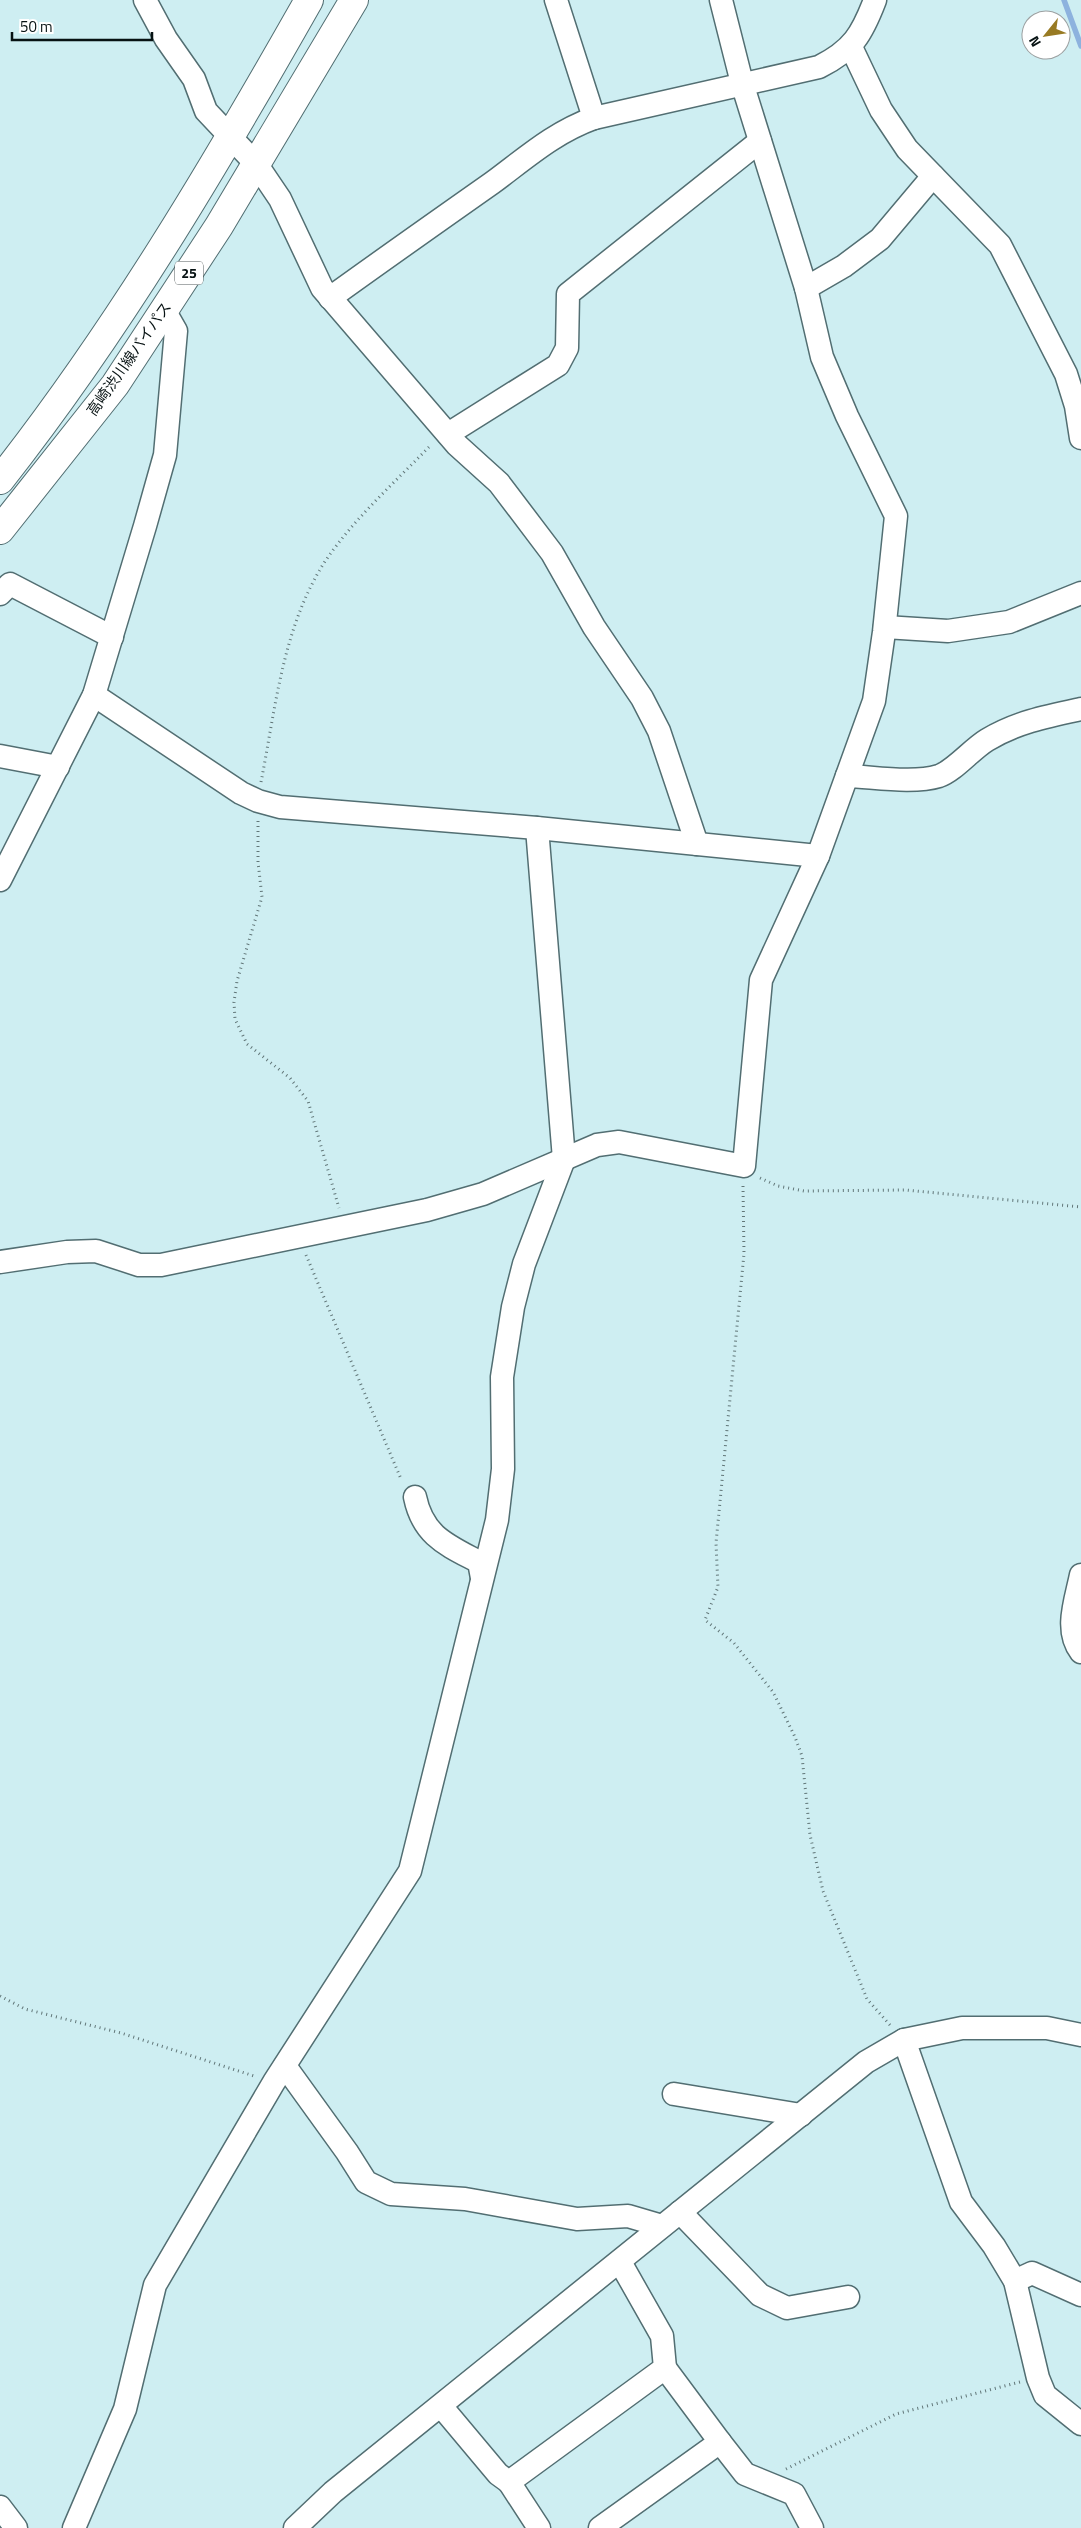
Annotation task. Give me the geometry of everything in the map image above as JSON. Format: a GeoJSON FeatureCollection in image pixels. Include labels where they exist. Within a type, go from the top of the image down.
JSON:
{"type":"FeatureCollection","features":[{"type":"Feature","properties":{"kind":"main road","name":"25"},"geometry":{"type":"LineString","coordinates":[[0,480],[74,381],[136,291],[231,137],[308,0]]}},
{"type":"Feature","properties":{"kind":"main road","name":"高崎渋川線バイパス"},"geometry":{"type":"LineString","coordinates":[[0,530],[115,385],[257,165],[354,0]]}},
{"type":"Feature","properties":{"kind":"street"},"geometry":{"type":"LineString","coordinates":[[145,0],[166,39],[194,79],[206,111],[257,165],[280,199],[322,288],[448,434],[499,483],[552,553],[594,627],[642,698],[659,731],[697,844]]}},
{"type":"Feature","properties":{"kind":"street"},"geometry":{"type":"LineString","coordinates":[[556,0],[594,118]]}},
{"type":"Feature","properties":{"kind":"street"},"geometry":{"type":"LineString","coordinates":[[0,1262],[67,1252],[96,1251],[139,1264],[161,1265],[427,1210],[483,1194],[597,1145],[619,1142],[744,1166],[761,980],[818,856],[874,701],[885,627],[896,516],[847,416],[826,365],[816,334],[806,288],[742,83],[721,0]]}},
{"type":"Feature","properties":{"kind":"street"},"geometry":{"type":"LineString","coordinates":[[330,298],[505,174],[544,142],[576,124],[594,118],[742,83],[819,67],[838,58],[851,46],[864,27],[875,0]]}},
{"type":"Feature","properties":{"kind":"street"},"geometry":{"type":"LineString","coordinates":[[851,46],[894,132],[906,149],[1000,244],[1066,374],[1076,406],[1081,438]]}},
{"type":"Feature","properties":{"kind":"street"},"geometry":{"type":"LineString","coordinates":[[448,434],[558,365],[567,348],[568,294],[760,141]]}},
{"type":"Feature","properties":{"kind":"street"},"geometry":{"type":"LineString","coordinates":[[806,288],[844,266],[880,239],[933,176]]}},
{"type":"Feature","properties":{"kind":"street"},"geometry":{"type":"LineString","coordinates":[[0,880],[94,695],[165,455],[176,331],[164,310]]}},
{"type":"Feature","properties":{"kind":"street"},"geometry":{"type":"LineString","coordinates":[[0,594],[10,584],[112,637]]}},
{"type":"Feature","properties":{"kind":"street"},"geometry":{"type":"LineString","coordinates":[[885,627],[948,631],[1009,622],[1081,593]]}},
{"type":"Feature","properties":{"kind":"street"},"geometry":{"type":"LineString","coordinates":[[94,695],[241,793],[258,801],[280,807],[537,828],[818,856]]}},
{"type":"Feature","properties":{"kind":"street"},"geometry":{"type":"LineString","coordinates":[[847,776],[918,779],[940,776],[986,741],[1012,727],[1036,718],[1081,709]]}},
{"type":"Feature","properties":{"kind":"street"},"geometry":{"type":"LineString","coordinates":[[0,756],[58,767]]}},
{"type":"Feature","properties":{"kind":"street"},"geometry":{"type":"LineString","coordinates":[[74,2528],[125,2409],[155,2285],[279,2074],[410,1872],[501,1496],[502,1377],[513,1307],[524,1264],[564,1159],[537,828]]}},
{"type":"Feature","properties":{"kind":"street"},"geometry":{"type":"LineString","coordinates":[[415,1497],[421,1519],[432,1535],[479,1562],[482,1578]]}},
{"type":"Feature","properties":{"kind":"street"},"geometry":{"type":"LineString","coordinates":[[1081,1575],[1071,1625],[1073,1637],[1081,1652]]}},
{"type":"Feature","properties":{"kind":"street"},"geometry":{"type":"LineString","coordinates":[[295,2528],[333,2492],[866,2062],[904,2040],[962,2028],[1047,2028],[1081,2035]]}},
{"type":"Feature","properties":{"kind":"street"},"geometry":{"type":"LineString","coordinates":[[904,2040],[961,2202],[994,2246],[1015,2281],[1038,2378],[1045,2395],[1081,2424]]}},
{"type":"Feature","properties":{"kind":"street"},"geometry":{"type":"LineString","coordinates":[[279,2074],[366,2182],[391,2194],[465,2198],[577,2219],[628,2216],[662,2226]]}},
{"type":"Feature","properties":{"kind":"street"},"geometry":{"type":"LineString","coordinates":[[674,2094],[801,2115]]}},
{"type":"Feature","properties":{"kind":"street"},"geometry":{"type":"LineString","coordinates":[[680,2212],[760,2295],[787,2308],[848,2297]]}},
{"type":"Feature","properties":{"kind":"street"},"geometry":{"type":"LineString","coordinates":[[620,2262],[662,2336],[665,2368],[745,2474],[794,2494],[812,2528]]}},
{"type":"Feature","properties":{"kind":"street"},"geometry":{"type":"LineString","coordinates":[[1015,2281],[1032,2273],[1080,2290]]}},
{"type":"Feature","properties":{"kind":"street"},"geometry":{"type":"LineString","coordinates":[[509,2482],[665,2368]]}},
{"type":"Feature","properties":{"kind":"street"},"geometry":{"type":"LineString","coordinates":[[441,2406],[498,2474],[509,2482],[539,2528]]}},
{"type":"Feature","properties":{"kind":"street"},"geometry":{"type":"LineString","coordinates":[[600,2528],[720,2442]]}},
{"type":"Feature","properties":{"kind":"street"},"geometry":{"type":"LineString","coordinates":[[0,2507],[16,2528]]}},
{"type":"Feature","properties":{"kind":"path"},"geometry":{"type":"LineString","coordinates":[[744,1166],[752,1174],[778,1186],[804,1191],[906,1190],[1081,1206]]}},
{"type":"Feature","properties":{"kind":"path"},"geometry":{"type":"LineString","coordinates":[[744,1166],[744,1254],[716,1543],[718,1587],[704,1620],[734,1643],[773,1692],[795,1737],[802,1756],[810,1835],[823,1891],[867,1999],[904,2040]]}},
{"type":"Feature","properties":{"kind":"path"},"geometry":{"type":"LineString","coordinates":[[298,1236],[401,1480]]}},
{"type":"Feature","properties":{"kind":"path"},"geometry":{"type":"LineString","coordinates":[[0,1996],[25,2009],[279,2074]]}},
{"type":"Feature","properties":{"kind":"path"},"geometry":{"type":"LineString","coordinates":[[761,2481],[896,2414],[1038,2378]]}},
{"type":"Feature","properties":{"kind":"waterway"},"geometry":{"type":"LineString","coordinates":[[1064,0],[1081,46]]}}]}
